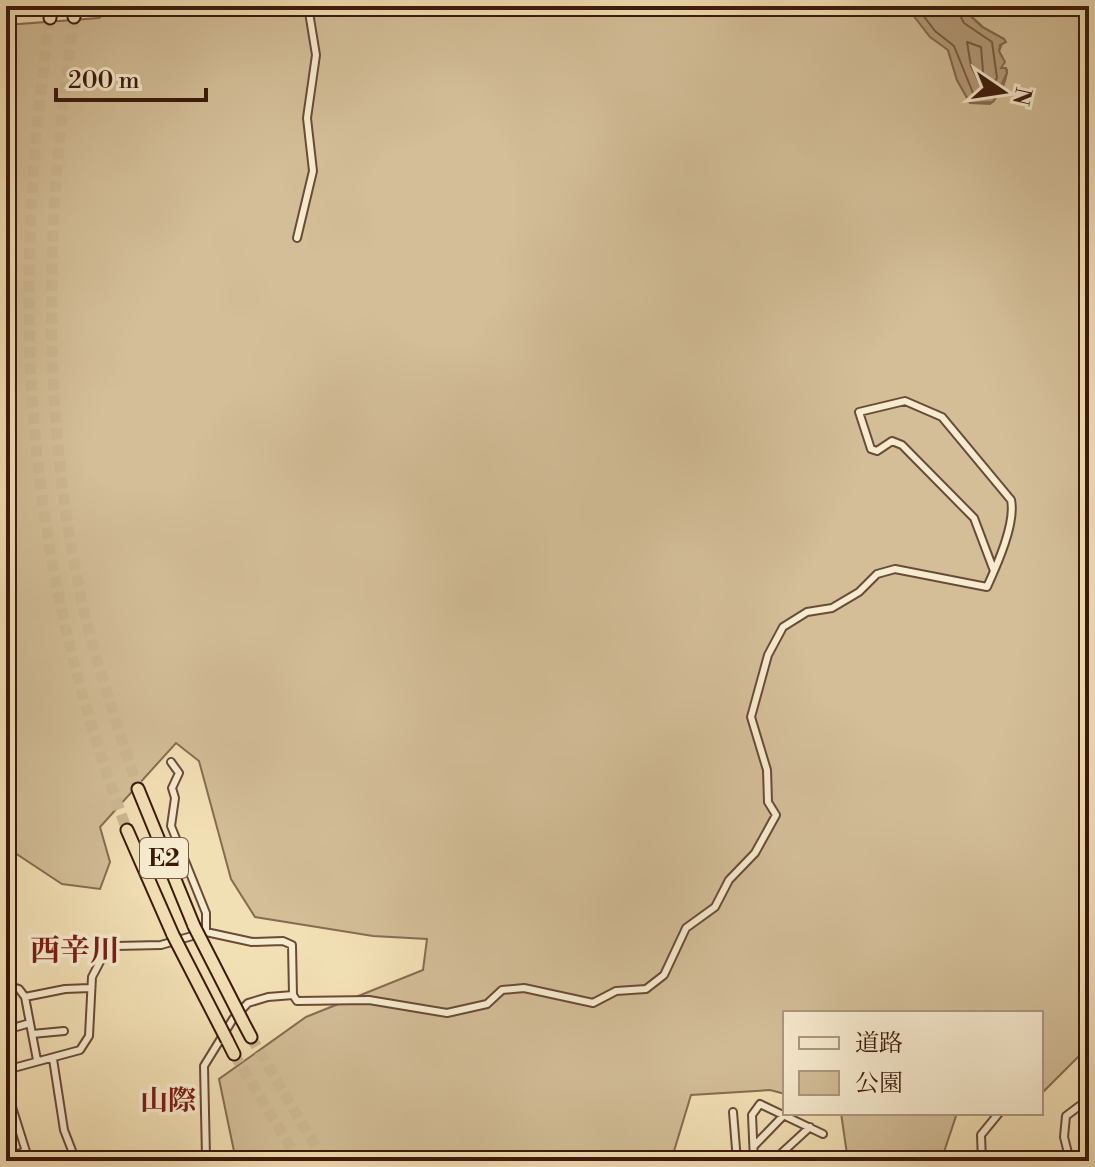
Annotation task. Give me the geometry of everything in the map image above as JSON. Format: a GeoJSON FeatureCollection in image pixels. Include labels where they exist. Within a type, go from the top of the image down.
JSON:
{"type":"FeatureCollection","features":[{"type":"Feature","properties":{"kind":"highway","name":"E2"},"geometry":{"type":"LineString","coordinates":[[138,789],[194,926],[251,1037]]}},
{"type":"Feature","properties":{"kind":"highway","name":"E2"},"geometry":{"type":"LineString","coordinates":[[127,830],[173,935],[234,1054]]}},
{"type":"Feature","properties":{"kind":"street"},"geometry":{"type":"LineString","coordinates":[[297,238],[313,171],[307,118],[316,55],[308,6]]}},
{"type":"Feature","properties":{"kind":"street"},"geometry":{"type":"LineString","coordinates":[[6,1070],[37,1060],[77,1053],[86,1041],[90,988],[100,960],[116,946],[161,945],[206,932],[252,942],[283,941],[292,945],[293,995],[297,1001],[392,1001],[436,1013],[481,1006],[502,990],[513,988],[593,1003],[616,991],[646,989],[669,969],[674,948],[686,928],[715,907],[729,880],[755,853],[760,839],[773,824],[776,815],[766,791],[767,770],[751,717],[768,655],[783,627],[807,612],[827,609],[842,602],[885,571],[907,569],[987,587],[994,571],[1013,510],[1011,500],[978,465],[942,417],[905,401],[859,412],[871,449],[877,451],[892,441],[902,445],[974,518],[994,571]]}},
{"type":"Feature","properties":{"kind":"street"},"geometry":{"type":"LineString","coordinates":[[171,762],[179,773],[172,788],[175,798],[171,826],[206,913],[206,932]]}},
{"type":"Feature","properties":{"kind":"street"},"geometry":{"type":"LineString","coordinates":[[6,985],[19,989],[25,997],[37,1060]]}},
{"type":"Feature","properties":{"kind":"street"},"geometry":{"type":"LineString","coordinates":[[25,997],[65,989],[90,988]]}},
{"type":"Feature","properties":{"kind":"street"},"geometry":{"type":"LineString","coordinates":[[162,1161],[206,1157],[204,1066],[233,1019],[248,1003],[268,997],[293,995]]}},
{"type":"Feature","properties":{"kind":"street"},"geometry":{"type":"LineString","coordinates":[[6,1030],[30,1023]]}},
{"type":"Feature","properties":{"kind":"street"},"geometry":{"type":"LineString","coordinates":[[32,1034],[64,1031]]}},
{"type":"Feature","properties":{"kind":"street"},"geometry":{"type":"LineString","coordinates":[[53,1059],[64,1130],[76,1161]]}},
{"type":"Feature","properties":{"kind":"street"},"geometry":{"type":"LineString","coordinates":[[6,1088],[29,1161]]}},
{"type":"Feature","properties":{"kind":"street"},"geometry":{"type":"LineString","coordinates":[[1070,1161],[1064,1137],[1066,1116],[1082,1104],[1089,1093]]}},
{"type":"Feature","properties":{"kind":"street"},"geometry":{"type":"LineString","coordinates":[[754,1161],[755,1108],[763,1104],[783,1113]]}},
{"type":"Feature","properties":{"kind":"street"},"geometry":{"type":"LineString","coordinates":[[733,1112],[736,1161]]}},
{"type":"Feature","properties":{"kind":"street"},"geometry":{"type":"LineString","coordinates":[[753,1146],[784,1115]]}},
{"type":"Feature","properties":{"kind":"street"},"geometry":{"type":"LineString","coordinates":[[787,1115],[823,1134]]}},
{"type":"Feature","properties":{"kind":"street"},"geometry":{"type":"LineString","coordinates":[[982,1161],[981,1135],[997,1115]]}},
{"type":"Feature","properties":{"kind":"street"},"geometry":{"type":"LineString","coordinates":[[773,1161],[810,1127]]}},
{"type":"Feature","properties":{"kind":"street"},"geometry":{"type":"LineString","coordinates":[[6,1159],[25,1151]]}},
{"type":"Feature","properties":{"kind":"street"},"geometry":{"type":"LineString","coordinates":[[802,1161],[803,1155],[810,1161]]}},
{"type":"Feature","properties":{"kind":"green space"},"geometry":{"type":"Polygon","coordinates":[[[112,6],[906,6],[948,50],[957,80],[970,103],[990,104],[1000,93],[1006,75],[1007,70],[1000,68],[999,51],[1004,39],[983,27],[960,6],[1089,6],[1089,1046],[1043,1092],[1043,1011],[783,1011],[783,1093],[770,1090],[691,1095],[671,1161],[236,1161],[219,1079],[306,1017],[423,970],[427,939],[373,936],[255,917],[231,879],[199,761],[176,743],[100,827],[110,862],[100,889],[62,884],[6,847],[6,25],[99,18],[112,6]]]}},
{"type":"Feature","properties":{"kind":"green space"},"geometry":{"type":"Polygon","coordinates":[[[841,1115],[956,1115],[941,1161],[848,1161],[841,1115]]]}},
{"type":"Feature","properties":{"kind":"water"},"geometry":{"type":"Polygon","coordinates":[[[906,6],[960,6],[982,27],[1004,39],[1006,42],[1000,45],[999,51],[1005,62],[1001,68],[1006,68],[1007,73],[993,102],[970,103],[957,80],[948,50],[930,37],[906,6]]]}},
{"type":"Feature","properties":{"kind":"tunnel"},"geometry":{"type":"LineString","coordinates":[[74,17],[58,155],[54,223],[52,361],[56,430],[64,499],[87,623],[138,789]]}},
{"type":"Feature","properties":{"kind":"tunnel"},"geometry":{"type":"LineString","coordinates":[[50,18],[37,124],[30,228],[29,329],[34,429],[47,529],[66,628],[92,728],[127,830]]}},
{"type":"Feature","properties":{"kind":"tunnel"},"geometry":{"type":"LineString","coordinates":[[251,1037],[324,1161]]}},
{"type":"Feature","properties":{"kind":"tunnel"},"geometry":{"type":"LineString","coordinates":[[234,1054],[299,1161]]}},
{"type":"Feature","properties":{"kind":"district","name":"西辛川"},"geometry":{"type":"Point","coordinates":[75,950]}},
{"type":"Feature","properties":{"kind":"district","name":"山際"},"geometry":{"type":"Point","coordinates":[168,1100]}}]}
